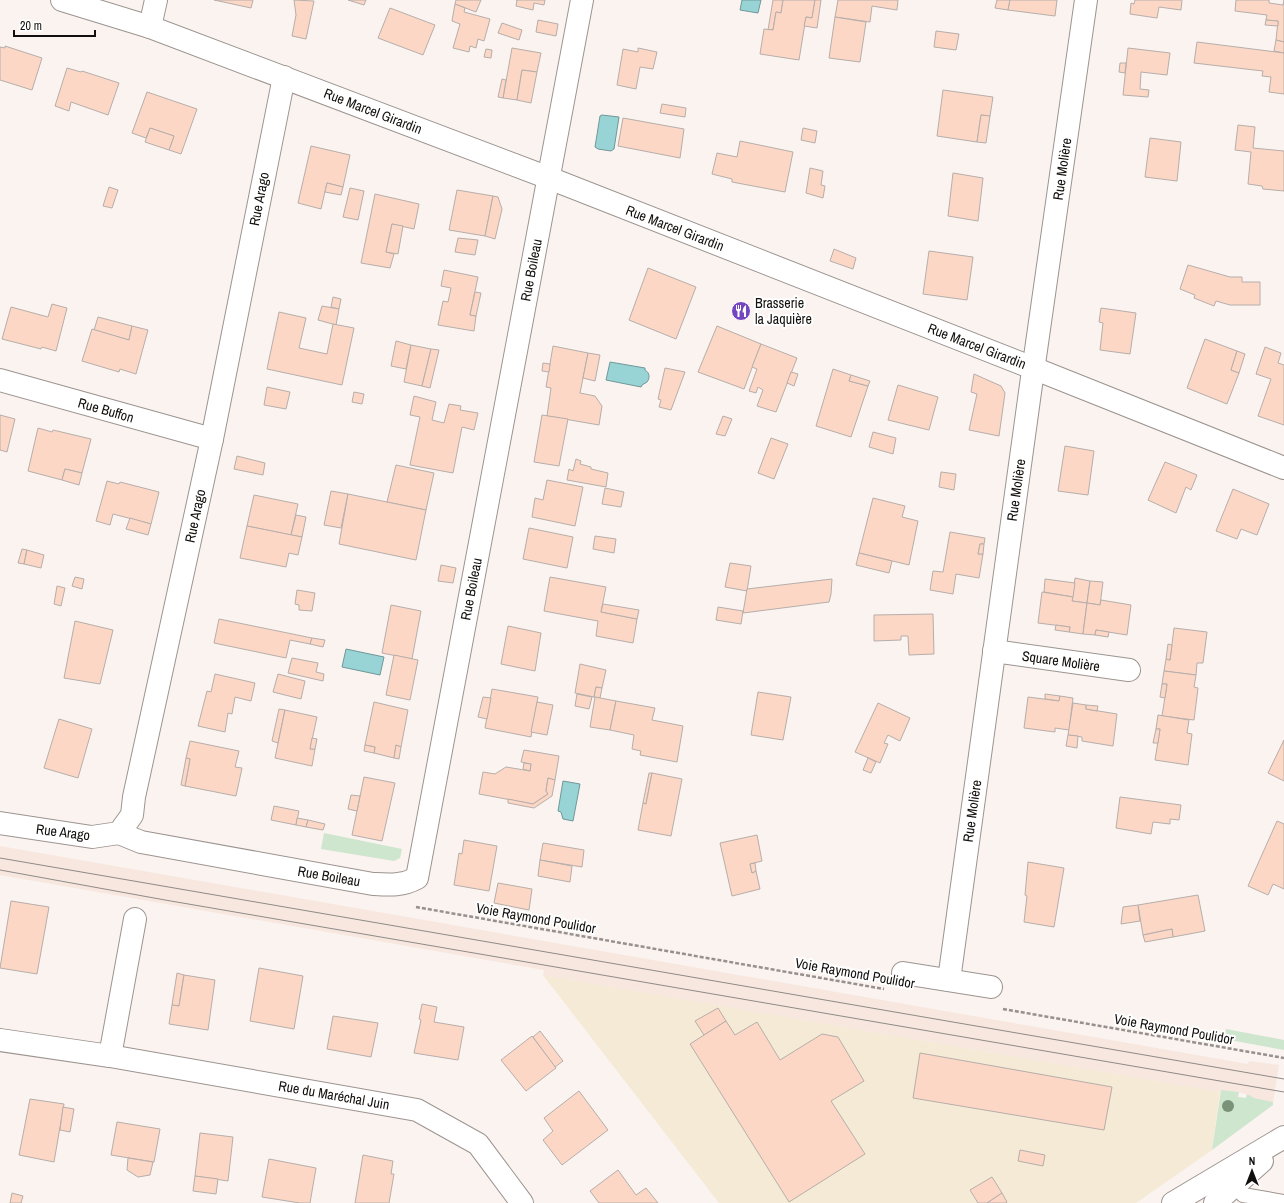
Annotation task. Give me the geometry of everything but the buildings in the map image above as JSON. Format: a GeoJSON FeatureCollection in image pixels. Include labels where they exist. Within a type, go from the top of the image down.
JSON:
{"type":"FeatureCollection","features":[{"type":"Feature","properties":{"kind":"street","name":"Rue Marcel Girardin"},"geometry":{"type":"LineString","coordinates":[[62,0],[150,27],[549,178],[1284,468]]}},
{"type":"Feature","properties":{"kind":"street"},"geometry":{"type":"LineString","coordinates":[[150,27],[156,0]]}},
{"type":"Feature","properties":{"kind":"street","name":"Rue Boileau"},"geometry":{"type":"LineString","coordinates":[[119,833],[141,842],[374,884],[396,886],[416,878],[582,0]]}},
{"type":"Feature","properties":{"kind":"street","name":"Rue Molière"},"geometry":{"type":"LineString","coordinates":[[949,980],[1033,368],[1086,0]]}},
{"type":"Feature","properties":{"kind":"street","name":"Rue Arago"},"geometry":{"type":"LineString","coordinates":[[0,823],[92,837],[119,833],[132,815],[134,797],[212,440],[284,78]]}},
{"type":"Feature","properties":{"kind":"street","name":"Rue Buffon"},"geometry":{"type":"LineString","coordinates":[[0,380],[212,440]]}},
{"type":"Feature","properties":{"kind":"street","name":"Square Molière"},"geometry":{"type":"LineString","coordinates":[[994,651],[1129,670]]}},
{"type":"Feature","properties":{"kind":"street"},"geometry":{"type":"LineString","coordinates":[[110,1056],[135,919]]}},
{"type":"Feature","properties":{"kind":"street"},"geometry":{"type":"LineString","coordinates":[[903,973],[991,988]]}},
{"type":"Feature","properties":{"kind":"street","name":"Rue du Maréchal Juin"},"geometry":{"type":"LineString","coordinates":[[0,1040],[110,1056],[416,1110],[478,1144],[522,1203]]}},
{"type":"Feature","properties":{"kind":"street"},"geometry":{"type":"LineString","coordinates":[[1215,1203],[1228,1179],[1284,1137]]}},
{"type":"Feature","properties":{"kind":"street"},"geometry":{"type":"LineString","coordinates":[[1173,1203],[1228,1179],[1284,1141]]}},
{"type":"Feature","properties":{"kind":"lane"},"geometry":{"type":"LineString","coordinates":[[1228,1179],[1243,1195],[1284,1202]]}},
{"type":"Feature","properties":{"kind":"path","name":"Voie Raymond Poulidor"},"geometry":{"type":"LineString","coordinates":[[422,908],[885,989]]}},
{"type":"Feature","properties":{"kind":"path","name":"Voie Raymond Poulidor"},"geometry":{"type":"LineString","coordinates":[[1002,1009],[1284,1058]]}},
{"type":"Feature","properties":{"kind":"shaded area"},"geometry":{"type":"Polygon","coordinates":[[[0,846],[1248,1064],[1249,1061],[1279,1065],[1273,1102],[1254,1098],[1239,1092],[1221,1090],[1220,1092],[543,975],[544,970],[0,875],[0,846]]]}},
{"type":"Feature","properties":{"kind":"shaded area"},"geometry":{"type":"Polygon","coordinates":[[[543,975],[1220,1092],[1212,1150],[1136,1203],[719,1203],[543,975]]]}},
{"type":"Feature","properties":{"kind":"green space"},"geometry":{"type":"Polygon","coordinates":[[[324,833],[402,849],[400,858],[394,861],[321,849],[324,833]]]}},
{"type":"Feature","properties":{"kind":"green space"},"geometry":{"type":"Polygon","coordinates":[[[1226,1029],[1284,1040],[1284,1050],[1224,1039],[1226,1029]]]}},
{"type":"Feature","properties":{"kind":"green space"},"geometry":{"type":"Polygon","coordinates":[[[1221,1090],[1239,1092],[1238,1097],[1246,1098],[1247,1094],[1254,1098],[1273,1102],[1273,1105],[1212,1150],[1221,1090]]]}},
{"type":"Feature","properties":{"kind":"water"},"geometry":{"type":"Polygon","coordinates":[[[742,0],[761,0],[758,13],[740,10],[742,0]]]}},
{"type":"Feature","properties":{"kind":"water"},"geometry":{"type":"Polygon","coordinates":[[[600,116],[619,117],[614,149],[611,151],[598,149],[595,147],[600,116]]]}},
{"type":"Feature","properties":{"kind":"water"},"geometry":{"type":"Polygon","coordinates":[[[610,362],[645,368],[649,376],[647,382],[641,387],[606,380],[610,362]]]}},
{"type":"Feature","properties":{"kind":"water"},"geometry":{"type":"Polygon","coordinates":[[[346,649],[384,657],[380,675],[342,667],[346,649]]]}},
{"type":"Feature","properties":{"kind":"water"},"geometry":{"type":"Polygon","coordinates":[[[563,781],[580,784],[573,821],[563,819],[561,812],[558,811],[563,781]]]}},
{"type":"Feature","properties":{"kind":"tram line"},"geometry":{"type":"LineString","coordinates":[[0,858],[1284,1079]]}},
{"type":"Feature","properties":{"kind":"tram line"},"geometry":{"type":"LineString","coordinates":[[0,870],[165,900],[1284,1092]]}},
{"type":"Feature","properties":{"kind":"place","name":"Brasserie la Jaquière"},"geometry":{"type":"Point","coordinates":[741,311]}}]}
